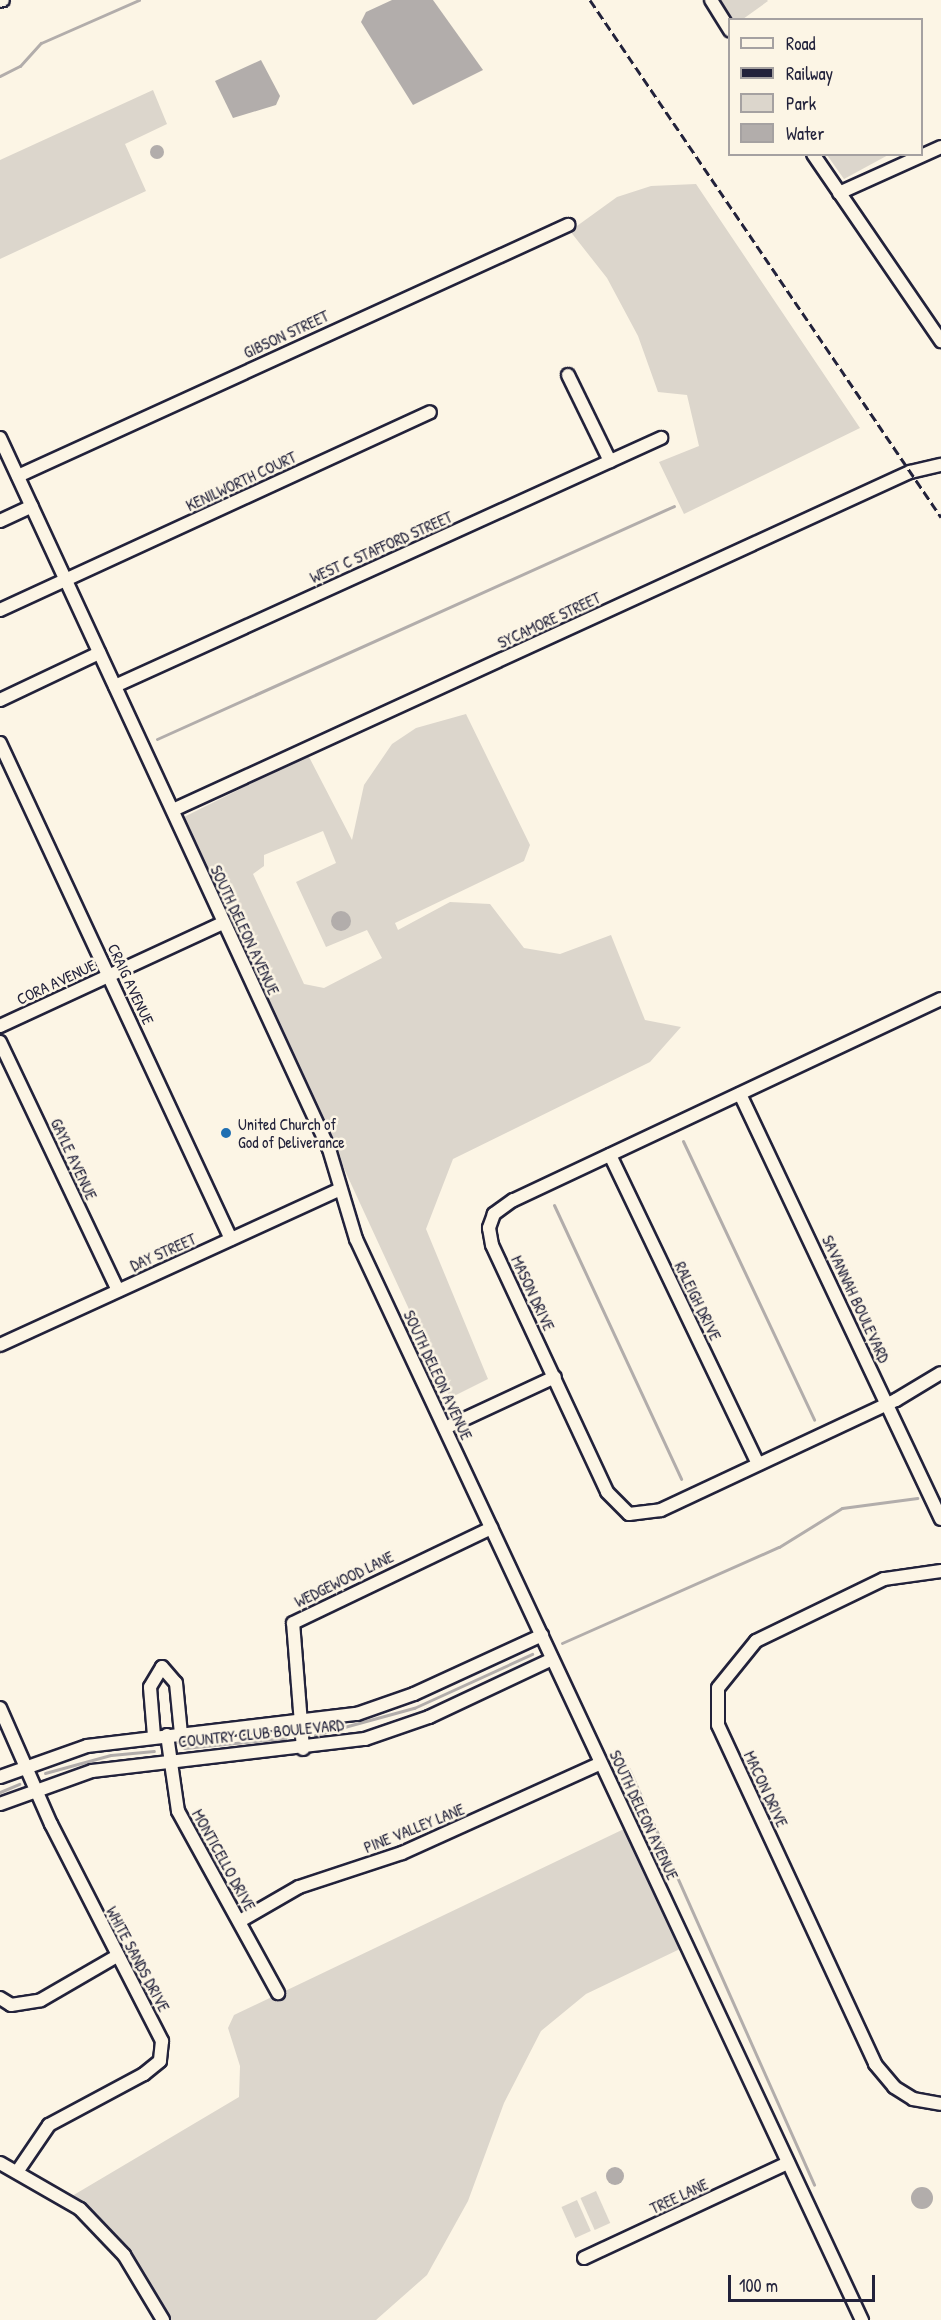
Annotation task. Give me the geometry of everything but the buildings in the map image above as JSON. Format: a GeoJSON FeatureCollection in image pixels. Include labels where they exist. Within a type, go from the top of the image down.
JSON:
{"type":"FeatureCollection","features":[{"type":"Feature","properties":{"kind":"street"},"geometry":{"type":"LineString","coordinates":[[711,0],[728,28]]}},
{"type":"Feature","properties":{"kind":"street"},"geometry":{"type":"LineString","coordinates":[[923,155],[941,147]]}},
{"type":"Feature","properties":{"kind":"street"},"geometry":{"type":"LineString","coordinates":[[814,156],[941,341]]}},
{"type":"Feature","properties":{"kind":"street"},"geometry":{"type":"LineString","coordinates":[[839,193],[921,156]]}},
{"type":"Feature","properties":{"kind":"street","name":"GIBSON STREET"},"geometry":{"type":"LineString","coordinates":[[18,476],[568,225]]}},
{"type":"Feature","properties":{"kind":"street"},"geometry":{"type":"LineString","coordinates":[[568,375],[610,461]]}},
{"type":"Feature","properties":{"kind":"street","name":"KENILWORTH COURT"},"geometry":{"type":"LineString","coordinates":[[0,610],[430,412]]}},
{"type":"Feature","properties":{"kind":"street","name":"SOUTH DELEON AVENUE"},"geometry":{"type":"LineString","coordinates":[[0,438],[329,1149],[356,1239],[862,2320]]}},
{"type":"Feature","properties":{"kind":"street","name":"WEST C STAFFORD STREET"},"geometry":{"type":"LineString","coordinates":[[115,686],[661,438]]}},
{"type":"Feature","properties":{"kind":"street","name":"SYCAMORE STREET"},"geometry":{"type":"LineString","coordinates":[[173,810],[910,472],[941,465]]}},
{"type":"Feature","properties":{"kind":"street"},"geometry":{"type":"LineString","coordinates":[[0,521],[32,506]]}},
{"type":"Feature","properties":{"kind":"street"},"geometry":{"type":"LineString","coordinates":[[0,700],[99,652]]}},
{"type":"Feature","properties":{"kind":"street","name":"CRAIG AVENUE"},"geometry":{"type":"LineString","coordinates":[[0,743],[231,1239]]}},
{"type":"Feature","properties":{"kind":"street","name":"CORA AVENUE"},"geometry":{"type":"LineString","coordinates":[[0,1026],[223,923]]}},
{"type":"Feature","properties":{"kind":"street","name":"MASON DRIVE"},"geometry":{"type":"LineString","coordinates":[[941,999],[505,1204],[490,1223],[492,1245],[609,1497],[629,1514],[650,1515],[887,1402],[941,1373]]}},
{"type":"Feature","properties":{"kind":"street","name":"GAYLE AVENUE"},"geometry":{"type":"LineString","coordinates":[[0,1042],[118,1290]]}},
{"type":"Feature","properties":{"kind":"street","name":"SAVANNAH BOULEVARD"},"geometry":{"type":"LineString","coordinates":[[740,1094],[941,1519]]}},
{"type":"Feature","properties":{"kind":"street","name":"RALEIGH DRIVE"},"geometry":{"type":"LineString","coordinates":[[610,1155],[757,1462]]}},
{"type":"Feature","properties":{"kind":"street","name":"DAY STREET"},"geometry":{"type":"LineString","coordinates":[[1,1341],[340,1189]]}},
{"type":"Feature","properties":{"kind":"street"},"geometry":{"type":"LineString","coordinates":[[445,1428],[555,1377]]}},
{"type":"Feature","properties":{"kind":"street","name":"WEDGEWOOD LANE"},"geometry":{"type":"LineString","coordinates":[[303,1749],[293,1623],[491,1528]]}},
{"type":"Feature","properties":{"kind":"street","name":"MACON DRIVE"},"geometry":{"type":"LineString","coordinates":[[941,1571],[884,1579],[756,1641],[718,1688],[718,1725],[875,2064],[894,2087],[913,2099],[941,2104]]}},
{"type":"Feature","properties":{"kind":"street","name":"COUNTRY CLUB BOULEVARD"},"geometry":{"type":"LineString","coordinates":[[0,1778],[87,1746],[154,1736],[301,1723],[357,1714],[414,1695],[542,1635]]}},
{"type":"Feature","properties":{"kind":"street","name":"COUNTRY CLUB BOULEVARD"},"geometry":{"type":"LineString","coordinates":[[0,1804],[35,1788],[92,1771],[169,1759],[303,1749],[365,1739],[429,1717],[552,1659]]}},
{"type":"Feature","properties":{"kind":"street"},"geometry":{"type":"LineString","coordinates":[[154,1736],[150,1687],[162,1667],[176,1683],[181,1734]]}},
{"type":"Feature","properties":{"kind":"street","name":"WHITE SANDS DRIVE"},"geometry":{"type":"LineString","coordinates":[[0,1708],[35,1788],[117,1956],[162,2041],[160,2061],[49,2125],[19,2169]]}},
{"type":"Feature","properties":{"kind":"street","name":"MONTICELLO DRIVE"},"geometry":{"type":"LineString","coordinates":[[167,1735],[178,1811],[278,1994]]}},
{"type":"Feature","properties":{"kind":"street","name":"PINE VALLEY LANE"},"geometry":{"type":"LineString","coordinates":[[240,1921],[299,1887],[402,1853],[601,1763]]}},
{"type":"Feature","properties":{"kind":"street"},"geometry":{"type":"LineString","coordinates":[[0,1998],[11,2005],[41,2000],[117,1956]]}},
{"type":"Feature","properties":{"kind":"street"},"geometry":{"type":"LineString","coordinates":[[0,2163],[19,2169],[80,2209],[134,2270],[163,2320]]}},
{"type":"Feature","properties":{"kind":"street","name":"TREE LANE"},"geometry":{"type":"LineString","coordinates":[[584,2259],[788,2163]]}},
{"type":"Feature","properties":{"kind":"green space"},"geometry":{"type":"Polygon","coordinates":[[[720,0],[768,1],[744,18],[731,18],[720,0]]]}},
{"type":"Feature","properties":{"kind":"green space"},"geometry":{"type":"Polygon","coordinates":[[[153,90],[167,124],[125,144],[146,191],[0,259],[0,160],[153,90]]]}},
{"type":"Feature","properties":{"kind":"green space"},"geometry":{"type":"Polygon","coordinates":[[[828,156],[886,156],[844,179],[828,156]]]}},
{"type":"Feature","properties":{"kind":"green space"},"geometry":{"type":"Polygon","coordinates":[[[696,184],[860,428],[684,514],[659,462],[699,446],[687,395],[658,392],[638,336],[607,278],[570,231],[617,197],[651,186],[696,184]]]}},
{"type":"Feature","properties":{"kind":"green space"},"geometry":{"type":"Polygon","coordinates":[[[466,714],[530,845],[524,861],[395,923],[398,930],[450,902],[490,904],[524,948],[560,954],[611,935],[645,1020],[681,1027],[650,1062],[453,1159],[426,1229],[488,1379],[450,1398],[182,818],[308,755],[352,840],[364,785],[392,744],[416,728],[466,714]],[[323,831],[264,855],[264,866],[253,874],[304,984],[324,988],[382,958],[367,930],[326,947],[296,882],[336,863],[323,831]]]}},
{"type":"Feature","properties":{"kind":"green space"},"geometry":{"type":"Polygon","coordinates":[[[626,1828],[682,1948],[586,1994],[541,2031],[504,2103],[468,2201],[427,2275],[376,2320],[169,2320],[128,2252],[72,2196],[239,2097],[240,2066],[228,2028],[234,2015],[274,1996],[277,2001],[285,1996],[283,1992],[626,1828]]]}},
{"type":"Feature","properties":{"kind":"green space"},"geometry":{"type":"Polygon","coordinates":[[[596,2191],[610,2223],[595,2230],[580,2198],[596,2191]]]}},
{"type":"Feature","properties":{"kind":"green space"},"geometry":{"type":"Polygon","coordinates":[[[577,2200],[591,2231],[575,2238],[561,2207],[577,2200]]]}},
{"type":"Feature","properties":{"kind":"water"},"geometry":{"type":"Polygon","coordinates":[[[392,0],[433,0],[483,70],[413,105],[361,22],[366,12],[392,0]]]}},
{"type":"Feature","properties":{"kind":"water"},"geometry":{"type":"Polygon","coordinates":[[[261,60],[280,96],[276,105],[233,118],[215,81],[261,60]]]}},
{"type":"Feature","properties":{"kind":"water"},"geometry":{"type":"Polygon","coordinates":[[[157,145],[162,147],[164,152],[162,157],[157,159],[152,157],[150,152],[152,147],[157,145]]]}},
{"type":"Feature","properties":{"kind":"water"},"geometry":{"type":"Polygon","coordinates":[[[341,911],[348,914],[351,921],[348,928],[341,931],[334,928],[331,921],[334,914],[341,911]]]}},
{"type":"Feature","properties":{"kind":"water"},"geometry":{"type":"Polygon","coordinates":[[[615,2167],[621,2170],[624,2176],[621,2182],[615,2185],[609,2182],[606,2176],[609,2170],[615,2167]]]}},
{"type":"Feature","properties":{"kind":"water"},"geometry":{"type":"Polygon","coordinates":[[[922,2187],[930,2190],[933,2198],[930,2206],[922,2209],[914,2206],[911,2198],[914,2190],[922,2187]]]}},
{"type":"Feature","properties":{"kind":"waterway"},"geometry":{"type":"LineString","coordinates":[[0,76],[20,66],[41,43],[139,0]]}},
{"type":"Feature","properties":{"kind":"waterway"},"geometry":{"type":"LineString","coordinates":[[157,739],[674,506]]}},
{"type":"Feature","properties":{"kind":"waterway"},"geometry":{"type":"LineString","coordinates":[[683,1141],[814,1420]]}},
{"type":"Feature","properties":{"kind":"waterway"},"geometry":{"type":"LineString","coordinates":[[554,1205],[681,1479]]}},
{"type":"Feature","properties":{"kind":"waterway"},"geometry":{"type":"LineString","coordinates":[[562,1643],[779,1547],[842,1508],[917,1498]]}},
{"type":"Feature","properties":{"kind":"waterway"},"geometry":{"type":"LineString","coordinates":[[315,1735],[414,1708],[532,1654]]}},
{"type":"Feature","properties":{"kind":"waterway"},"geometry":{"type":"LineString","coordinates":[[184,1748],[286,1738]]}},
{"type":"Feature","properties":{"kind":"waterway"},"geometry":{"type":"LineString","coordinates":[[45,1773],[111,1755],[154,1751]]}},
{"type":"Feature","properties":{"kind":"waterway"},"geometry":{"type":"LineString","coordinates":[[629,1769],[814,2185]]}},
{"type":"Feature","properties":{"kind":"waterway"},"geometry":{"type":"LineString","coordinates":[[0,1792],[19,1784]]}},
{"type":"Feature","properties":{"kind":"railway"},"geometry":{"type":"LineString","coordinates":[[590,0],[941,517]]}},
{"type":"Feature","properties":{"kind":"place","name":"United Church of God of Deliverance"},"geometry":{"type":"Point","coordinates":[226,1133]}}]}
